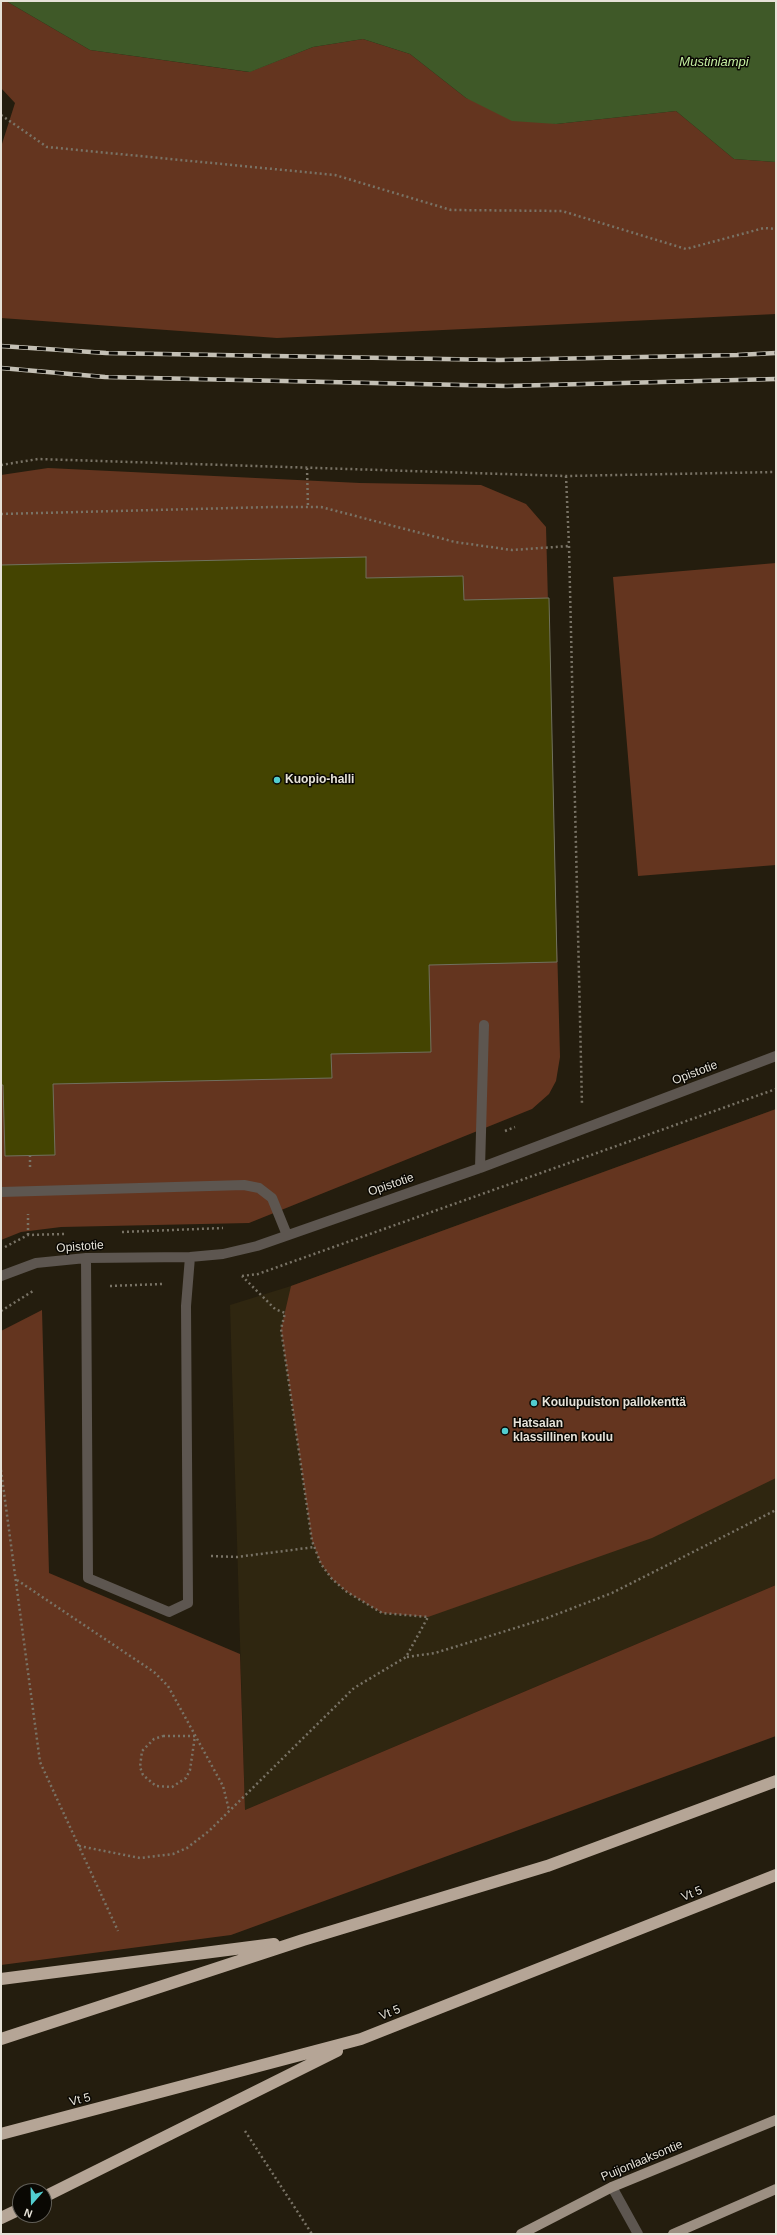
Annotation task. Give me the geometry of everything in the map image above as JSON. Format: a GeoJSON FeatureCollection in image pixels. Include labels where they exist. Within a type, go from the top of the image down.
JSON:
{"type":"FeatureCollection","features":[{"type":"Feature","properties":{"kind":"highway"},"geometry":{"type":"LineString","coordinates":[[1,2038],[303,1940],[547,1866],[776,1781]]}},
{"type":"Feature","properties":{"kind":"highway","name":"Vt 5"},"geometry":{"type":"LineString","coordinates":[[1,2134],[361,2039],[776,1875]]}},
{"type":"Feature","properties":{"kind":"highway"},"geometry":{"type":"LineString","coordinates":[[1,1979],[303,1940]]}},
{"type":"Feature","properties":{"kind":"highway"},"geometry":{"type":"LineString","coordinates":[[52,2193],[361,2039]]}},
{"type":"Feature","properties":{"kind":"highway"},"geometry":{"type":"LineString","coordinates":[[1,2218],[12,2213]]}},
{"type":"Feature","properties":{"kind":"main road","name":"Puijonlaaksontie"},"geometry":{"type":"LineString","coordinates":[[521,2234],[612,2187],[776,2120]]}},
{"type":"Feature","properties":{"kind":"main road"},"geometry":{"type":"LineString","coordinates":[[673,2234],[776,2189]]}},
{"type":"Feature","properties":{"kind":"street"},"geometry":{"type":"LineString","coordinates":[[480,1168],[484,1025]]}},
{"type":"Feature","properties":{"kind":"street","name":"Opistotie"},"geometry":{"type":"LineString","coordinates":[[1,1276],[36,1263],[86,1258],[190,1257],[223,1254],[244,1249],[480,1168],[776,1056]]}},
{"type":"Feature","properties":{"kind":"street"},"geometry":{"type":"LineString","coordinates":[[1,1192],[244,1185],[259,1188],[272,1198],[287,1235]]}},
{"type":"Feature","properties":{"kind":"street"},"geometry":{"type":"LineString","coordinates":[[86,1258],[88,1578],[169,1612],[188,1603],[186,1306],[190,1257]]}},
{"type":"Feature","properties":{"kind":"street"},"geometry":{"type":"LineString","coordinates":[[612,2187],[638,2234]]}},
{"type":"Feature","properties":{"kind":"path"},"geometry":{"type":"LineString","coordinates":[[1,115],[47,147],[334,175],[451,210],[562,211],[686,249],[764,228],[776,229]]}},
{"type":"Feature","properties":{"kind":"path"},"geometry":{"type":"LineString","coordinates":[[1,465],[38,459],[566,476],[776,472]]}},
{"type":"Feature","properties":{"kind":"path"},"geometry":{"type":"LineString","coordinates":[[306,468],[308,507]]}},
{"type":"Feature","properties":{"kind":"path"},"geometry":{"type":"LineString","coordinates":[[566,476],[569,546],[582,1106]]}},
{"type":"Feature","properties":{"kind":"path"},"geometry":{"type":"LineString","coordinates":[[1,514],[321,507],[462,543],[512,550],[569,546]]}},
{"type":"Feature","properties":{"kind":"path"},"geometry":{"type":"LineString","coordinates":[[242,1276],[275,1309],[285,1313],[282,1329],[315,1547],[321,1564],[332,1579],[347,1592],[382,1613],[428,1617],[406,1657]]}},
{"type":"Feature","properties":{"kind":"path"},"geometry":{"type":"LineString","coordinates":[[1,1470],[17,1579],[40,1762],[118,1931]]}},
{"type":"Feature","properties":{"kind":"path"},"geometry":{"type":"LineString","coordinates":[[79,1846],[140,1858],[173,1854],[187,1848],[209,1831],[354,1688],[406,1657],[435,1653],[547,1618],[612,1593],[776,1510]]}},
{"type":"Feature","properties":{"kind":"path"},"geometry":{"type":"LineString","coordinates":[[188,1556],[237,1557],[315,1547]]}},
{"type":"Feature","properties":{"kind":"path"},"geometry":{"type":"LineString","coordinates":[[17,1579],[154,1672],[168,1686],[223,1786],[229,1810]]}},
{"type":"Feature","properties":{"kind":"path"},"geometry":{"type":"LineString","coordinates":[[163,1736],[195,1736],[190,1770],[180,1783],[164,1787],[156,1786],[143,1775],[140,1759],[142,1751],[147,1744],[163,1736]]}},
{"type":"Feature","properties":{"kind":"path"},"geometry":{"type":"LineString","coordinates":[[245,2131],[312,2234]]}},
{"type":"Feature","properties":{"kind":"shaded area"},"geometry":{"type":"Polygon","coordinates":[[[1,1],[6,1],[90,50],[249,72],[313,47],[363,39],[410,54],[466,98],[556,124],[676,111],[734,159],[776,162],[776,314],[277,338],[1,318],[1,147],[15,103],[1,88],[1,1]]]}},
{"type":"Feature","properties":{"kind":"shaded area","name":"Kuopio-halli"},"geometry":{"type":"Polygon","coordinates":[[[48,468],[360,483],[481,485],[526,504],[546,527],[560,1057],[556,1081],[549,1094],[532,1109],[249,1223],[61,1227],[21,1232],[1,1240],[1,475],[48,468]]]}},
{"type":"Feature","properties":{"kind":"shaded area"},"geometry":{"type":"Polygon","coordinates":[[[776,563],[776,865],[638,876],[613,577],[776,563]]]}},
{"type":"Feature","properties":{"kind":"shaded area","name":"Koulupuiston pallokenttä"},"geometry":{"type":"Polygon","coordinates":[[[776,1109],[776,1585],[245,1810],[230,1305],[291,1286],[776,1109]]]}},
{"type":"Feature","properties":{"kind":"shaded area","name":"Koulupuiston pallokenttä"},"geometry":{"type":"Polygon","coordinates":[[[776,1109],[776,1478],[652,1538],[428,1617],[382,1613],[347,1592],[332,1579],[321,1564],[312,1541],[281,1329],[291,1286],[776,1109]]]}},
{"type":"Feature","properties":{"kind":"shaded area"},"geometry":{"type":"Polygon","coordinates":[[[42,1310],[49,1573],[240,1654],[245,1810],[776,1585],[776,1736],[231,1935],[1,1965],[1,1331],[42,1310]]]}},
{"type":"Feature","properties":{"kind":"water","name":"Mustinlampi"},"geometry":{"type":"Polygon","coordinates":[[[6,1],[776,1],[776,162],[734,159],[676,111],[556,124],[512,121],[466,98],[410,54],[363,39],[313,47],[250,72],[90,50],[6,1]]]}},
{"type":"Feature","properties":{"kind":"building","name":"Kuopio-halli"},"geometry":{"type":"Polygon","coordinates":[[[366,557],[366,578],[463,576],[464,600],[549,598],[557,962],[429,965],[431,1052],[331,1054],[332,1078],[53,1084],[55,1155],[5,1156],[3,1085],[1,1085],[1,565],[366,557]]]}},
{"type":"Feature","properties":{"kind":"railway"},"geometry":{"type":"LineString","coordinates":[[1,346],[106,353],[499,360],[776,353]]}},
{"type":"Feature","properties":{"kind":"railway"},"geometry":{"type":"LineString","coordinates":[[1,368],[105,377],[507,386],[776,379]]}},
{"type":"Feature","properties":{"kind":"place","name":"Kuopio-halli"},"geometry":{"type":"Point","coordinates":[277,780]}},
{"type":"Feature","properties":{"kind":"place","name":"Koulupuiston pallokenttä"},"geometry":{"type":"Point","coordinates":[534,1403]}},
{"type":"Feature","properties":{"kind":"place","name":"Hatsalan klassillinen koulu"},"geometry":{"type":"Point","coordinates":[505,1431]}}]}
